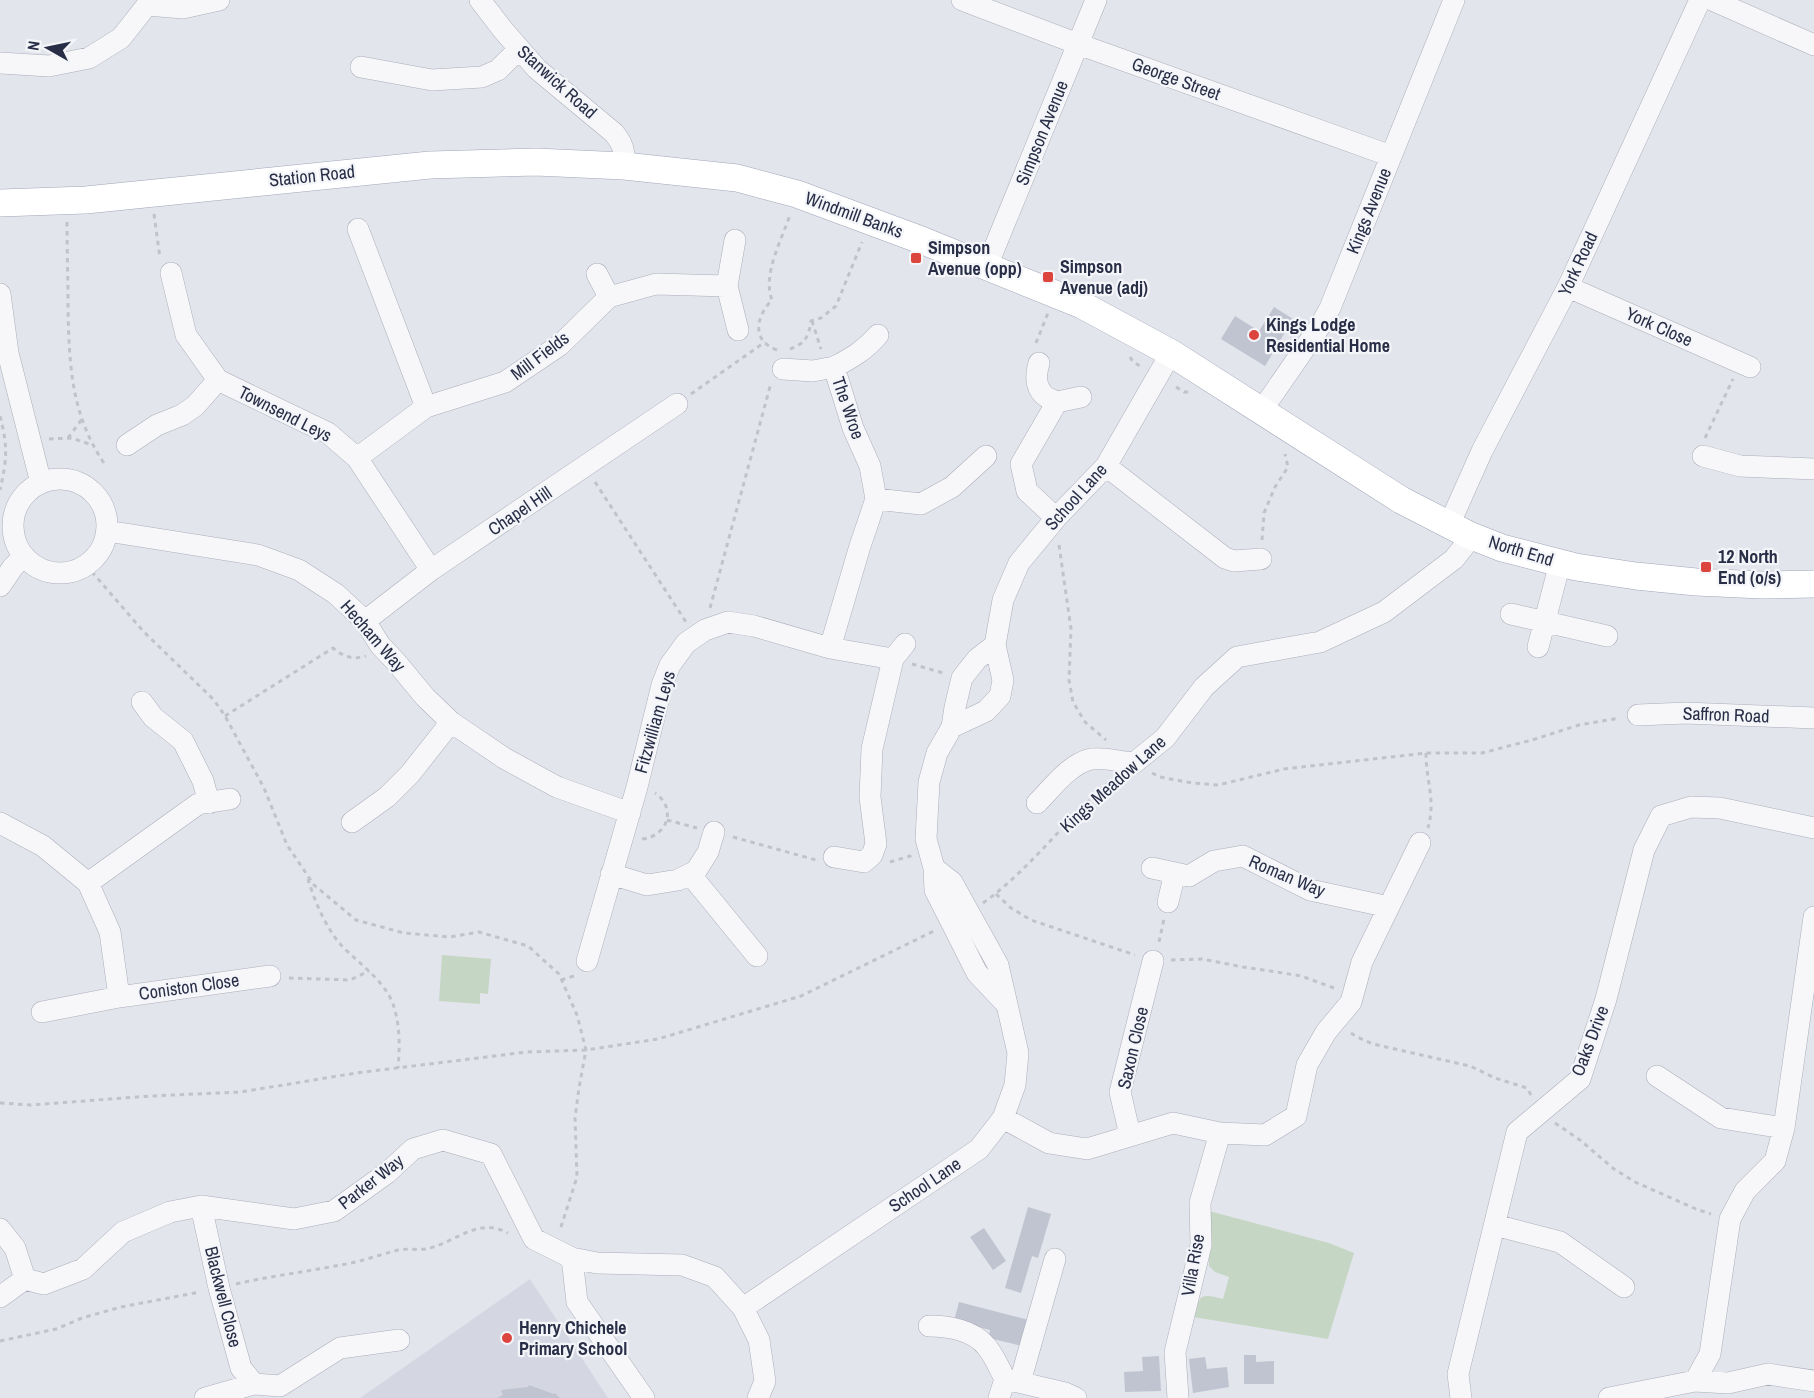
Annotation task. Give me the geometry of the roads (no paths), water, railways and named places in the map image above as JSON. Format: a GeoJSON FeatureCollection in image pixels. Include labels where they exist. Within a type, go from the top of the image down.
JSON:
{"type":"FeatureCollection","features":[{"type":"Feature","properties":{"kind":"main road","name":"Station Road"},"geometry":{"type":"LineString","coordinates":[[0,202],[95,199],[430,165],[536,162],[624,166]]}},
{"type":"Feature","properties":{"kind":"main road","name":"Windmill Banks"},"geometry":{"type":"LineString","coordinates":[[624,166],[737,178],[797,194],[870,221],[1082,305],[1171,353],[1262,410]]}},
{"type":"Feature","properties":{"kind":"main road","name":"North End"},"geometry":{"type":"LineString","coordinates":[[1262,410],[1401,500],[1459,530],[1502,548],[1560,563],[1626,574],[1696,582],[1762,585],[1814,584]]}},
{"type":"Feature","properties":{"kind":"street"},"geometry":{"type":"LineString","coordinates":[[0,63],[49,66],[89,58],[121,38],[147,2],[183,8],[219,0]]}},
{"type":"Feature","properties":{"kind":"street","name":"Stanwick Road"},"geometry":{"type":"LineString","coordinates":[[480,0],[519,50],[623,143],[624,166]]}},
{"type":"Feature","properties":{"kind":"street","name":"George Street"},"geometry":{"type":"LineString","coordinates":[[962,0],[1391,156]]}},
{"type":"Feature","properties":{"kind":"street","name":"Simpson Avenue"},"geometry":{"type":"LineString","coordinates":[[987,266],[1096,0]]}},
{"type":"Feature","properties":{"kind":"street","name":"Kings Avenue"},"geometry":{"type":"LineString","coordinates":[[1262,410],[1330,308],[1454,0]]}},
{"type":"Feature","properties":{"kind":"street","name":"York Road"},"geometry":{"type":"LineString","coordinates":[[1459,530],[1482,451],[1568,286],[1700,0]]}},
{"type":"Feature","properties":{"kind":"street"},"geometry":{"type":"LineString","coordinates":[[1712,0],[1814,45]]}},
{"type":"Feature","properties":{"kind":"street"},"geometry":{"type":"LineString","coordinates":[[361,67],[432,80],[482,78],[498,70],[519,50]]}},
{"type":"Feature","properties":{"kind":"street"},"geometry":{"type":"LineString","coordinates":[[358,229],[426,407]]}},
{"type":"Feature","properties":{"kind":"street"},"geometry":{"type":"LineString","coordinates":[[735,240],[727,286],[738,330]]}},
{"type":"Feature","properties":{"kind":"street","name":"Townsend Leys"},"geometry":{"type":"LineString","coordinates":[[171,273],[186,335],[218,380],[328,433],[357,458],[432,570]]}},
{"type":"Feature","properties":{"kind":"street"},"geometry":{"type":"LineString","coordinates":[[597,274],[609,297]]}},
{"type":"Feature","properties":{"kind":"street","name":"Mill Fields"},"geometry":{"type":"LineString","coordinates":[[357,458],[426,407],[505,382],[560,345],[609,297],[656,284],[727,286]]}},
{"type":"Feature","properties":{"kind":"street","name":"York Close"},"geometry":{"type":"LineString","coordinates":[[1568,286],[1745,365]]}},
{"type":"Feature","properties":{"kind":"street"},"geometry":{"type":"LineString","coordinates":[[0,294],[8,353],[41,483]]}},
{"type":"Feature","properties":{"kind":"street"},"geometry":{"type":"LineString","coordinates":[[830,368],[867,348],[878,335]]}},
{"type":"Feature","properties":{"kind":"street","name":"School Lane"},"geometry":{"type":"LineString","coordinates":[[743,1308],[979,1149],[1003,1118],[1015,1085],[1018,1053],[1008,1006],[977,973],[924,868],[929,782],[937,753],[952,727],[962,678],[977,659],[995,645],[1003,600],[1019,563],[1050,525],[1106,466],[1171,353]]}},
{"type":"Feature","properties":{"kind":"street"},"geometry":{"type":"LineString","coordinates":[[1039,363],[1036,373],[1042,394],[1057,402],[1081,397]]}},
{"type":"Feature","properties":{"kind":"street","name":"The Wroe"},"geometry":{"type":"LineString","coordinates":[[780,364],[813,371],[830,368],[870,466],[876,499],[830,648]]}},
{"type":"Feature","properties":{"kind":"street","name":"Townsend Leys"},"geometry":{"type":"LineString","coordinates":[[127,445],[157,425],[182,416],[195,406],[218,380]]}},
{"type":"Feature","properties":{"kind":"street"},"geometry":{"type":"LineString","coordinates":[[1050,525],[1027,491],[1021,464],[1057,402]]}},
{"type":"Feature","properties":{"kind":"street","name":"Chapel Hill"},"geometry":{"type":"LineString","coordinates":[[364,621],[432,570],[677,404]]}},
{"type":"Feature","properties":{"kind":"street"},"geometry":{"type":"LineString","coordinates":[[1702,451],[1740,466],[1814,469]]}},
{"type":"Feature","properties":{"kind":"street"},"geometry":{"type":"LineString","coordinates":[[876,499],[921,504],[952,487],[986,456]]}},
{"type":"Feature","properties":{"kind":"street"},"geometry":{"type":"LineString","coordinates":[[1106,466],[1225,558],[1233,561],[1261,559]]}},
{"type":"Feature","properties":{"kind":"street"},"geometry":{"type":"LineString","coordinates":[[57,479],[72,481],[87,488],[98,498],[105,512],[107,531],[103,547],[95,559],[67,573],[51,573],[42,570],[24,556],[16,542],[13,528],[15,512],[31,489],[41,483],[57,479]]}},
{"type":"Feature","properties":{"kind":"street","name":"Kings Meadow Lane"},"geometry":{"type":"LineString","coordinates":[[1037,803],[1063,776],[1092,759],[1134,763],[1165,738],[1204,687],[1237,657],[1320,642],[1384,612],[1454,559],[1465,545],[1459,530]]}},
{"type":"Feature","properties":{"kind":"street","name":"Hecham Way"},"geometry":{"type":"LineString","coordinates":[[107,531],[258,555],[299,570],[336,594],[364,621],[425,697],[451,722],[504,758],[557,787],[630,813]]}},
{"type":"Feature","properties":{"kind":"street"},"geometry":{"type":"LineString","coordinates":[[0,586],[24,556]]}},
{"type":"Feature","properties":{"kind":"street"},"geometry":{"type":"LineString","coordinates":[[1538,646],[1560,563]]}},
{"type":"Feature","properties":{"kind":"street"},"geometry":{"type":"LineString","coordinates":[[1511,614],[1607,636]]}},
{"type":"Feature","properties":{"kind":"street","name":"Fitzwilliam Leys"},"geometry":{"type":"LineString","coordinates":[[587,961],[630,813],[662,685],[679,651],[700,633],[728,622],[754,626],[830,648]]}},
{"type":"Feature","properties":{"kind":"street"},"geometry":{"type":"LineString","coordinates":[[952,727],[986,711],[1000,696],[1003,680],[995,645]]}},
{"type":"Feature","properties":{"kind":"street"},"geometry":{"type":"LineString","coordinates":[[830,648],[899,651],[872,749],[870,797],[876,844],[872,855],[864,862],[834,857]]}},
{"type":"Feature","properties":{"kind":"street"},"geometry":{"type":"LineString","coordinates":[[142,702],[153,717],[183,741],[203,781],[209,802]]}},
{"type":"Feature","properties":{"kind":"street","name":"Saffron Road"},"geometry":{"type":"LineString","coordinates":[[1638,715],[1686,713],[1814,718]]}},
{"type":"Feature","properties":{"kind":"street"},"geometry":{"type":"LineString","coordinates":[[352,822],[387,797],[410,774],[451,722]]}},
{"type":"Feature","properties":{"kind":"street"},"geometry":{"type":"LineString","coordinates":[[88,883],[198,804],[230,799]]}},
{"type":"Feature","properties":{"kind":"street","name":"Oaks Drive"},"geometry":{"type":"LineString","coordinates":[[1461,1398],[1458,1374],[1517,1132],[1580,1079],[1606,999],[1644,850],[1661,816],[1691,807],[1720,808],[1814,828]]}},
{"type":"Feature","properties":{"kind":"street","name":"Coniston Close"},"geometry":{"type":"LineString","coordinates":[[0,823],[43,846],[88,883],[110,932],[119,997],[270,976]]}},
{"type":"Feature","properties":{"kind":"street"},"geometry":{"type":"LineString","coordinates":[[611,874],[647,885],[678,880],[696,871],[708,852],[714,832]]}},
{"type":"Feature","properties":{"kind":"street"},"geometry":{"type":"LineString","coordinates":[[1003,1118],[1049,1143],[1087,1149],[1173,1122],[1220,1133],[1264,1135],[1296,1116],[1307,1065],[1326,1032],[1351,1002],[1362,962],[1420,843]]}},
{"type":"Feature","properties":{"kind":"street","name":"Roman Way"},"geometry":{"type":"LineString","coordinates":[[1152,868],[1189,876],[1214,861],[1243,856],[1310,890],[1389,908]]}},
{"type":"Feature","properties":{"kind":"street"},"geometry":{"type":"LineString","coordinates":[[1168,902],[1175,873]]}},
{"type":"Feature","properties":{"kind":"street"},"geometry":{"type":"LineString","coordinates":[[690,874],[757,956]]}},
{"type":"Feature","properties":{"kind":"street"},"geometry":{"type":"LineString","coordinates":[[1695,1381],[1710,1354],[1730,1219],[1745,1191],[1775,1161],[1784,1128],[1814,916]]}},
{"type":"Feature","properties":{"kind":"street","name":"Saxon Close"},"geometry":{"type":"LineString","coordinates":[[1131,1135],[1120,1092],[1154,961]]}},
{"type":"Feature","properties":{"kind":"street"},"geometry":{"type":"LineString","coordinates":[[42,1012],[119,997]]}},
{"type":"Feature","properties":{"kind":"street"},"geometry":{"type":"LineString","coordinates":[[1658,1076],[1721,1118],[1784,1128]]}},
{"type":"Feature","properties":{"kind":"street","name":"Villa Rise"},"geometry":{"type":"LineString","coordinates":[[1178,1398],[1175,1352],[1201,1245],[1200,1203],[1220,1133]]}},
{"type":"Feature","properties":{"kind":"street","name":"Parker Way"},"geometry":{"type":"LineString","coordinates":[[25,1279],[44,1284],[83,1269],[123,1232],[170,1212],[201,1206],[294,1219],[334,1211],[387,1173],[413,1149],[442,1140],[491,1154],[534,1239],[572,1258]]}},
{"type":"Feature","properties":{"kind":"street","name":"Blackwell Close"},"geometry":{"type":"LineString","coordinates":[[201,1206],[219,1288],[241,1368],[254,1384]]}},
{"type":"Feature","properties":{"kind":"street"},"geometry":{"type":"LineString","coordinates":[[1495,1225],[1560,1242],[1624,1287]]}},
{"type":"Feature","properties":{"kind":"street"},"geometry":{"type":"LineString","coordinates":[[0,1229],[15,1248],[25,1279],[0,1297]]}},
{"type":"Feature","properties":{"kind":"street"},"geometry":{"type":"LineString","coordinates":[[644,1398],[577,1302],[572,1258],[597,1263],[682,1265],[715,1277],[743,1308],[759,1340],[765,1381],[758,1398]]}},
{"type":"Feature","properties":{"kind":"street"},"geometry":{"type":"LineString","coordinates":[[1008,1386],[1055,1259]]}},
{"type":"Feature","properties":{"kind":"street"},"geometry":{"type":"LineString","coordinates":[[929,1326],[944,1326],[978,1338],[987,1346],[1008,1386]]}},
{"type":"Feature","properties":{"kind":"street"},"geometry":{"type":"LineString","coordinates":[[204,1398],[254,1384],[280,1386],[340,1348],[399,1340]]}},
{"type":"Feature","properties":{"kind":"street"},"geometry":{"type":"LineString","coordinates":[[1609,1398],[1695,1381],[1728,1383],[1768,1374],[1814,1381]]}},
{"type":"Feature","properties":{"kind":"street"},"geometry":{"type":"LineString","coordinates":[[1008,1386],[1065,1393],[1076,1398]]}},
{"type":"Feature","properties":{"kind":"place","name":"Simpson Avenue (opp)"},"geometry":{"type":"Point","coordinates":[916,258]}},
{"type":"Feature","properties":{"kind":"place","name":"Simpson Avenue (adj)"},"geometry":{"type":"Point","coordinates":[1048,277]}},
{"type":"Feature","properties":{"kind":"place","name":"Kings Lodge Residential Home"},"geometry":{"type":"Point","coordinates":[1254,335]}},
{"type":"Feature","properties":{"kind":"place","name":"12 North End (o/s)"},"geometry":{"type":"Point","coordinates":[1706,567]}},
{"type":"Feature","properties":{"kind":"place","name":"Henry Chichele Primary School"},"geometry":{"type":"Point","coordinates":[507,1338]}}]}
